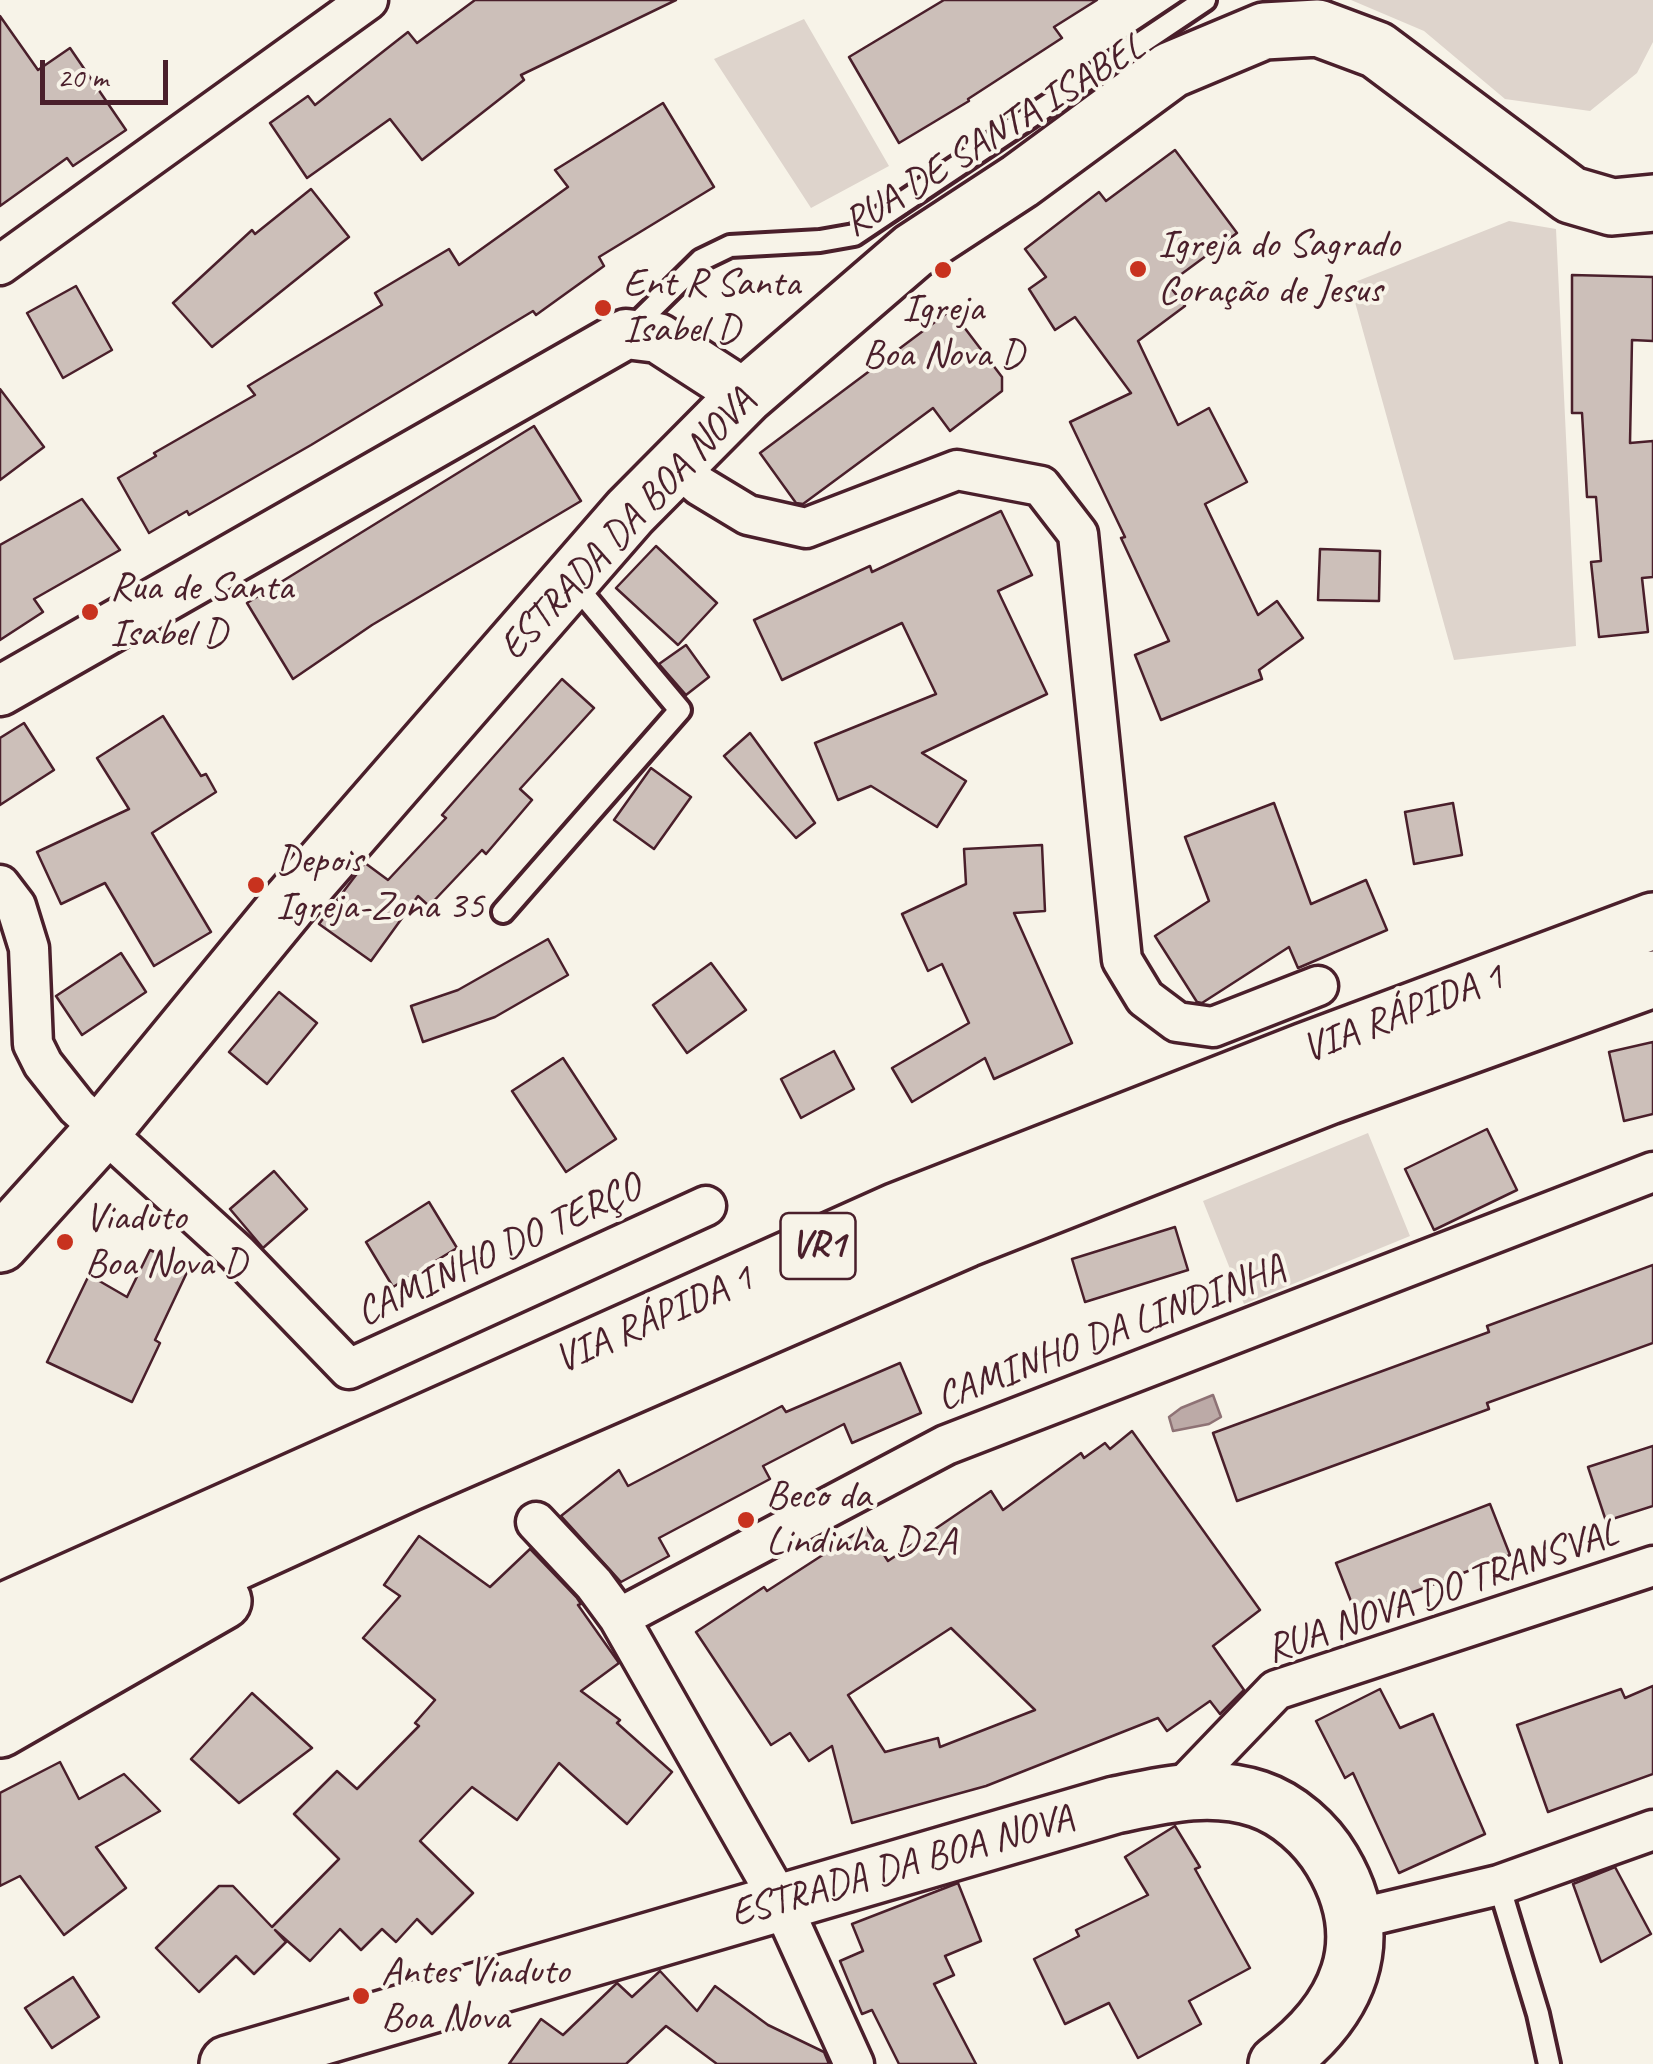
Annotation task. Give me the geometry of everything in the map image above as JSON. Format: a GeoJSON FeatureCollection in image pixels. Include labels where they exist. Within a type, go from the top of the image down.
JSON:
{"type":"FeatureCollection","features":[{"type":"Feature","properties":{"kind":"main road","name":"ESTRADA DA BOA NOVA"},"geometry":{"type":"LineString","coordinates":[[0,1244],[104,1129],[287,906],[630,512],[676,465],[746,395],[912,251],[1020,181],[1171,70],[1264,31],[1318,28],[1377,50],[1571,195],[1612,207],[1653,202]]}},
{"type":"Feature","properties":{"kind":"main road","name":"VIA RÁPIDA 1"},"geometry":{"type":"LineString","coordinates":[[0,1613],[897,1211],[1653,920]]}},
{"type":"Feature","properties":{"kind":"main road","name":"VIA RÁPIDA 1"},"geometry":{"type":"LineString","coordinates":[[0,1670],[408,1484],[966,1239],[1330,1096],[1653,980]]}},
{"type":"Feature","properties":{"kind":"main road"},"geometry":{"type":"LineString","coordinates":[[0,1729],[243,1589],[408,1484]]}},
{"type":"Feature","properties":{"kind":"main road","name":"ESTRADA DA BOA NOVA"},"geometry":{"type":"LineString","coordinates":[[228,2064],[283,2055],[780,1903],[1115,1806],[1179,1791],[1212,1790],[1261,1800],[1305,1826],[1325,1848],[1346,1884],[1356,1919],[1356,1945],[1339,1999],[1300,2046],[1277,2064]]}},
{"type":"Feature","properties":{"kind":"street"},"geometry":{"type":"LineString","coordinates":[[0,265],[368,0]]}},
{"type":"Feature","properties":{"kind":"street"},"geometry":{"type":"LineString","coordinates":[[626,334],[658,338],[746,395]]}},
{"type":"Feature","properties":{"kind":"street","name":"RUA DE SANTA ISABEL"},"geometry":{"type":"LineString","coordinates":[[0,691],[626,334]]}},
{"type":"Feature","properties":{"kind":"street"},"geometry":{"type":"LineString","coordinates":[[676,465],[700,486],[748,515],[806,528],[957,470],[1041,486],[1078,534],[1122,960],[1145,998],[1177,1022],[1212,1027],[1318,986]]}},
{"type":"Feature","properties":{"kind":"street","name":"CAMINHO DO TERÇO"},"geometry":{"type":"LineString","coordinates":[[0,886],[16,906],[29,948],[32,1044],[43,1064],[77,1107],[237,1253],[350,1369],[706,1206]]}},
{"type":"Feature","properties":{"kind":"street","name":"CAMINHO DA LINDINHA"},"geometry":{"type":"LineString","coordinates":[[619,1618],[946,1445],[1653,1172]]}},
{"type":"Feature","properties":{"kind":"street"},"geometry":{"type":"LineString","coordinates":[[536,1522],[594,1584],[619,1618],[780,1903],[854,2064]]}},
{"type":"Feature","properties":{"kind":"street","name":"RUA NOVA DO TRANSVAL"},"geometry":{"type":"LineString","coordinates":[[1179,1791],[1276,1690],[1653,1566]]}},
{"type":"Feature","properties":{"kind":"street"},"geometry":{"type":"LineString","coordinates":[[1356,1919],[1499,1885],[1653,1830]]}},
{"type":"Feature","properties":{"kind":"lane","name":"RUA DE SANTA ISABEL"},"geometry":{"type":"LineString","coordinates":[[626,334],[700,260],[730,246],[854,235],[1206,0]]}},
{"type":"Feature","properties":{"kind":"lane"},"geometry":{"type":"LineString","coordinates":[[503,912],[680,710],[571,580]]}},
{"type":"Feature","properties":{"kind":"lane"},"geometry":{"type":"LineString","coordinates":[[1499,1885],[1538,2014],[1548,2064]]}},
{"type":"Feature","properties":{"kind":"shaded area"},"geometry":{"type":"Polygon","coordinates":[[[1351,0],[1653,0],[1653,42],[1637,73],[1590,111],[1505,99],[1424,31],[1351,0]]]}},
{"type":"Feature","properties":{"kind":"shaded area"},"geometry":{"type":"Polygon","coordinates":[[[804,19],[889,166],[811,208],[714,59],[804,19]]]}},
{"type":"Feature","properties":{"kind":"shaded area"},"geometry":{"type":"Polygon","coordinates":[[[1509,221],[1556,229],[1576,646],[1454,660],[1350,284],[1509,221]]]}},
{"type":"Feature","properties":{"kind":"shaded area"},"geometry":{"type":"Polygon","coordinates":[[[1368,1133],[1410,1236],[1244,1304],[1203,1201],[1368,1133]]]}},
{"type":"Feature","properties":{"kind":"shaded area"},"geometry":{"type":"Polygon","coordinates":[[[1213,1395],[1221,1417],[1209,1424],[1173,1431],[1169,1417],[1213,1395]]]}},
{"type":"Feature","properties":{"kind":"building"},"geometry":{"type":"Polygon","coordinates":[[[475,0],[676,0],[521,75],[524,80],[422,160],[390,119],[307,178],[270,123],[308,96],[315,105],[408,32],[417,43],[475,0]]]}},
{"type":"Feature","properties":{"kind":"building"},"geometry":{"type":"Polygon","coordinates":[[[944,0],[1097,0],[1054,27],[1062,38],[899,143],[849,57],[944,0]]]}},
{"type":"Feature","properties":{"kind":"building"},"geometry":{"type":"Polygon","coordinates":[[[0,16],[38,70],[70,48],[126,130],[73,166],[67,158],[0,206],[0,16]]]}},
{"type":"Feature","properties":{"kind":"building"},"geometry":{"type":"Polygon","coordinates":[[[663,103],[714,187],[599,257],[604,266],[536,315],[533,311],[311,445],[189,515],[187,511],[149,533],[118,478],[255,395],[248,386],[382,305],[375,293],[449,249],[459,265],[568,187],[555,170],[663,103]]]}},
{"type":"Feature","properties":{"kind":"building"},"geometry":{"type":"Polygon","coordinates":[[[1175,150],[1237,233],[1168,284],[1185,306],[1138,341],[1178,425],[1209,408],[1247,482],[1205,504],[1258,615],[1277,601],[1303,638],[1259,670],[1262,679],[1161,720],[1135,655],[1169,641],[1070,422],[1131,393],[1075,317],[1055,330],[1029,289],[1046,277],[1025,249],[1099,192],[1106,201],[1175,150]]]}},
{"type":"Feature","properties":{"kind":"building"},"geometry":{"type":"Polygon","coordinates":[[[311,189],[349,237],[212,347],[173,303],[252,230],[255,234],[311,189]]]}},
{"type":"Feature","properties":{"kind":"building"},"geometry":{"type":"Polygon","coordinates":[[[1572,275],[1653,277],[1653,341],[1632,340],[1630,443],[1653,441],[1653,577],[1642,578],[1648,632],[1599,637],[1591,562],[1601,561],[1596,497],[1587,497],[1582,413],[1572,413],[1572,275]]]}},
{"type":"Feature","properties":{"kind":"building"},"geometry":{"type":"Polygon","coordinates":[[[76,286],[112,350],[63,378],[27,313],[76,286]]]}},
{"type":"Feature","properties":{"kind":"building"},"geometry":{"type":"Polygon","coordinates":[[[951,310],[1002,377],[1002,391],[950,431],[933,408],[803,504],[796,503],[760,453],[951,310]]]}},
{"type":"Feature","properties":{"kind":"building"},"geometry":{"type":"Polygon","coordinates":[[[0,389],[44,447],[0,480],[0,389]]]}},
{"type":"Feature","properties":{"kind":"building"},"geometry":{"type":"Polygon","coordinates":[[[534,426],[581,501],[372,625],[293,679],[247,603],[534,426]]]}},
{"type":"Feature","properties":{"kind":"building"},"geometry":{"type":"Polygon","coordinates":[[[82,499],[120,550],[34,599],[43,612],[0,640],[0,545],[82,499]]]}},
{"type":"Feature","properties":{"kind":"building"},"geometry":{"type":"Polygon","coordinates":[[[1001,511],[1032,575],[998,591],[1047,694],[922,753],[966,781],[937,827],[871,786],[838,800],[815,743],[936,694],[902,623],[782,680],[754,620],[870,566],[872,572],[1001,511]]]}},
{"type":"Feature","properties":{"kind":"building"},"geometry":{"type":"Polygon","coordinates":[[[656,546],[717,603],[678,645],[616,588],[656,546]]]}},
{"type":"Feature","properties":{"kind":"building"},"geometry":{"type":"Polygon","coordinates":[[[1320,549],[1380,551],[1379,601],[1318,600],[1320,549]]]}},
{"type":"Feature","properties":{"kind":"building"},"geometry":{"type":"Polygon","coordinates":[[[686,645],[709,677],[686,695],[659,664],[686,645]]]}},
{"type":"Feature","properties":{"kind":"building"},"geometry":{"type":"Polygon","coordinates":[[[562,679],[594,708],[520,789],[532,800],[486,854],[482,850],[429,906],[418,896],[371,961],[319,924],[365,863],[388,880],[446,818],[442,815],[562,679]]]}},
{"type":"Feature","properties":{"kind":"building"},"geometry":{"type":"Polygon","coordinates":[[[163,716],[201,776],[206,774],[216,792],[152,833],[211,932],[154,966],[105,883],[61,904],[37,852],[129,809],[97,758],[163,716]]]}},
{"type":"Feature","properties":{"kind":"building"},"geometry":{"type":"Polygon","coordinates":[[[24,723],[54,770],[0,805],[0,738],[24,723]]]}},
{"type":"Feature","properties":{"kind":"building"},"geometry":{"type":"Polygon","coordinates":[[[750,733],[815,823],[796,838],[724,756],[750,733]]]}},
{"type":"Feature","properties":{"kind":"building"},"geometry":{"type":"Polygon","coordinates":[[[651,768],[691,797],[654,849],[614,820],[651,768]]]}},
{"type":"Feature","properties":{"kind":"building"},"geometry":{"type":"Polygon","coordinates":[[[1274,803],[1311,904],[1366,880],[1387,930],[1298,968],[1289,947],[1202,1003],[1197,1002],[1155,936],[1209,901],[1185,837],[1274,803]]]}},
{"type":"Feature","properties":{"kind":"building"},"geometry":{"type":"Polygon","coordinates":[[[1453,803],[1462,855],[1414,864],[1405,812],[1453,803]]]}},
{"type":"Feature","properties":{"kind":"building"},"geometry":{"type":"Polygon","coordinates":[[[1042,845],[1045,911],[1014,913],[1072,1043],[994,1079],[985,1058],[912,1102],[892,1068],[969,1023],[942,964],[928,971],[902,914],[966,884],[964,849],[1042,845]]]}},
{"type":"Feature","properties":{"kind":"building"},"geometry":{"type":"Polygon","coordinates":[[[548,939],[568,975],[495,1017],[423,1042],[411,1006],[458,990],[548,939]]]}},
{"type":"Feature","properties":{"kind":"building"},"geometry":{"type":"Polygon","coordinates":[[[121,953],[146,992],[82,1035],[56,996],[121,953]]]}},
{"type":"Feature","properties":{"kind":"building"},"geometry":{"type":"Polygon","coordinates":[[[711,963],[746,1010],[687,1053],[653,1005],[711,963]]]}},
{"type":"Feature","properties":{"kind":"building"},"geometry":{"type":"Polygon","coordinates":[[[279,992],[317,1023],[267,1084],[229,1052],[279,992]]]}},
{"type":"Feature","properties":{"kind":"building"},"geometry":{"type":"Polygon","coordinates":[[[1653,1042],[1653,1114],[1624,1121],[1609,1052],[1653,1042]]]}},
{"type":"Feature","properties":{"kind":"building"},"geometry":{"type":"Polygon","coordinates":[[[834,1051],[854,1089],[801,1118],[781,1079],[834,1051]]]}},
{"type":"Feature","properties":{"kind":"building"},"geometry":{"type":"Polygon","coordinates":[[[563,1058],[616,1139],[566,1172],[512,1091],[563,1058]]]}},
{"type":"Feature","properties":{"kind":"building"},"geometry":{"type":"Polygon","coordinates":[[[1487,1129],[1517,1190],[1434,1230],[1405,1169],[1487,1129]]]}},
{"type":"Feature","properties":{"kind":"building"},"geometry":{"type":"Polygon","coordinates":[[[274,1171],[307,1209],[263,1248],[230,1209],[274,1171]]]}},
{"type":"Feature","properties":{"kind":"building"},"geometry":{"type":"Polygon","coordinates":[[[429,1202],[457,1248],[393,1287],[366,1242],[429,1202]]]}},
{"type":"Feature","properties":{"kind":"building"},"geometry":{"type":"Polygon","coordinates":[[[1175,1227],[1188,1270],[1085,1302],[1072,1259],[1175,1227]]]}},
{"type":"Feature","properties":{"kind":"building"},"geometry":{"type":"Polygon","coordinates":[[[150,1250],[189,1268],[155,1340],[160,1343],[132,1402],[47,1362],[89,1275],[127,1297],[150,1250]]]}},
{"type":"Feature","properties":{"kind":"building"},"geometry":{"type":"Polygon","coordinates":[[[1653,1265],[1653,1343],[1487,1403],[1489,1409],[1237,1501],[1213,1433],[1489,1332],[1487,1326],[1653,1265]]]}},
{"type":"Feature","properties":{"kind":"building"},"geometry":{"type":"Polygon","coordinates":[[[900,1363],[921,1413],[852,1443],[844,1424],[763,1466],[770,1479],[659,1538],[669,1556],[621,1582],[561,1516],[619,1470],[628,1486],[782,1406],[786,1412],[900,1363]]]}},
{"type":"Feature","properties":{"kind":"building"},"geometry":{"type":"Polygon","coordinates":[[[1132,1431],[1260,1610],[1213,1646],[1244,1690],[1220,1714],[1210,1701],[1167,1731],[1158,1718],[986,1786],[852,1823],[832,1746],[809,1761],[790,1733],[771,1745],[696,1632],[866,1527],[888,1561],[991,1491],[1003,1510],[1081,1453],[1084,1458],[1105,1443],[1110,1449],[1132,1431]],[[951,1628],[848,1695],[885,1752],[938,1738],[940,1747],[1035,1710],[951,1628]]]}},
{"type":"Feature","properties":{"kind":"building"},"geometry":{"type":"Polygon","coordinates":[[[1653,1446],[1653,1506],[1606,1521],[1588,1467],[1653,1446]]]}},
{"type":"Feature","properties":{"kind":"building"},"geometry":{"type":"Polygon","coordinates":[[[1490,1504],[1510,1555],[1356,1614],[1336,1563],[1490,1504]]]}},
{"type":"Feature","properties":{"kind":"building"},"geometry":{"type":"Polygon","coordinates":[[[419,1536],[490,1587],[530,1549],[577,1598],[619,1663],[581,1691],[620,1720],[617,1723],[672,1772],[627,1824],[559,1763],[517,1820],[472,1787],[420,1841],[473,1893],[432,1934],[417,1919],[396,1942],[382,1929],[361,1950],[340,1929],[310,1961],[275,1930],[286,1942],[254,1974],[236,1956],[199,1992],[156,1948],[219,1886],[233,1886],[272,1927],[339,1859],[294,1814],[337,1771],[357,1789],[419,1726],[415,1723],[435,1700],[363,1638],[400,1596],[384,1585],[419,1536]]]}},
{"type":"Feature","properties":{"kind":"building"},"geometry":{"type":"Polygon","coordinates":[[[1653,1686],[1653,1774],[1548,1812],[1517,1725],[1621,1689],[1625,1698],[1653,1686]]]}},
{"type":"Feature","properties":{"kind":"building"},"geometry":{"type":"Polygon","coordinates":[[[1380,1689],[1400,1728],[1433,1714],[1485,1834],[1399,1873],[1353,1773],[1345,1778],[1316,1721],[1380,1689]]]}},
{"type":"Feature","properties":{"kind":"building"},"geometry":{"type":"Polygon","coordinates":[[[252,1693],[312,1748],[239,1803],[191,1759],[252,1693]]]}},
{"type":"Feature","properties":{"kind":"building"},"geometry":{"type":"Polygon","coordinates":[[[60,1762],[79,1799],[124,1774],[160,1811],[96,1847],[126,1888],[64,1935],[20,1876],[0,1886],[0,1793],[60,1762]]]}},
{"type":"Feature","properties":{"kind":"building"},"geometry":{"type":"Polygon","coordinates":[[[1175,1826],[1250,1968],[1189,2001],[1201,2024],[1138,2058],[1109,2003],[1065,2024],[1034,1959],[1079,1936],[1076,1930],[1148,1895],[1125,1857],[1175,1826]]]}},
{"type":"Feature","properties":{"kind":"building"},"geometry":{"type":"Polygon","coordinates":[[[1615,1867],[1651,1934],[1601,1962],[1573,1884],[1615,1867]]]}},
{"type":"Feature","properties":{"kind":"building"},"geometry":{"type":"Polygon","coordinates":[[[958,1883],[981,1941],[945,1956],[954,1975],[934,1984],[976,2064],[899,2064],[872,2010],[862,2014],[840,1961],[863,1951],[852,1924],[958,1883]]]}},
{"type":"Feature","properties":{"kind":"building"},"geometry":{"type":"Polygon","coordinates":[[[660,1971],[697,2011],[715,1986],[768,2025],[824,2052],[829,2064],[717,2064],[666,2026],[626,2064],[509,2064],[541,2019],[563,2035],[617,1983],[632,1997],[660,1971]]]}},
{"type":"Feature","properties":{"kind":"building"},"geometry":{"type":"Polygon","coordinates":[[[73,1977],[99,2017],[52,2048],[25,2008],[73,1977]]]}},
{"type":"Feature","properties":{"kind":"place","name":"Igreja do Sagrado Coração de Jesus"},"geometry":{"type":"Point","coordinates":[1138,269]}},
{"type":"Feature","properties":{"kind":"place","name":"Igreja Boa Nova D"},"geometry":{"type":"Point","coordinates":[943,270]}},
{"type":"Feature","properties":{"kind":"place","name":"Ent R Santa Isabel D"},"geometry":{"type":"Point","coordinates":[603,308]}},
{"type":"Feature","properties":{"kind":"place","name":"Rua de Santa Isabel D"},"geometry":{"type":"Point","coordinates":[90,612]}},
{"type":"Feature","properties":{"kind":"place","name":"Depois Igreja-Zona 35"},"geometry":{"type":"Point","coordinates":[256,885]}},
{"type":"Feature","properties":{"kind":"place","name":"Viaduto Boa Nova D"},"geometry":{"type":"Point","coordinates":[65,1242]}},
{"type":"Feature","properties":{"kind":"place","name":"Beco da Lindinha D2A"},"geometry":{"type":"Point","coordinates":[746,1520]}},
{"type":"Feature","properties":{"kind":"place","name":"Antes Viaduto Boa Nova"},"geometry":{"type":"Point","coordinates":[361,1996]}}]}
